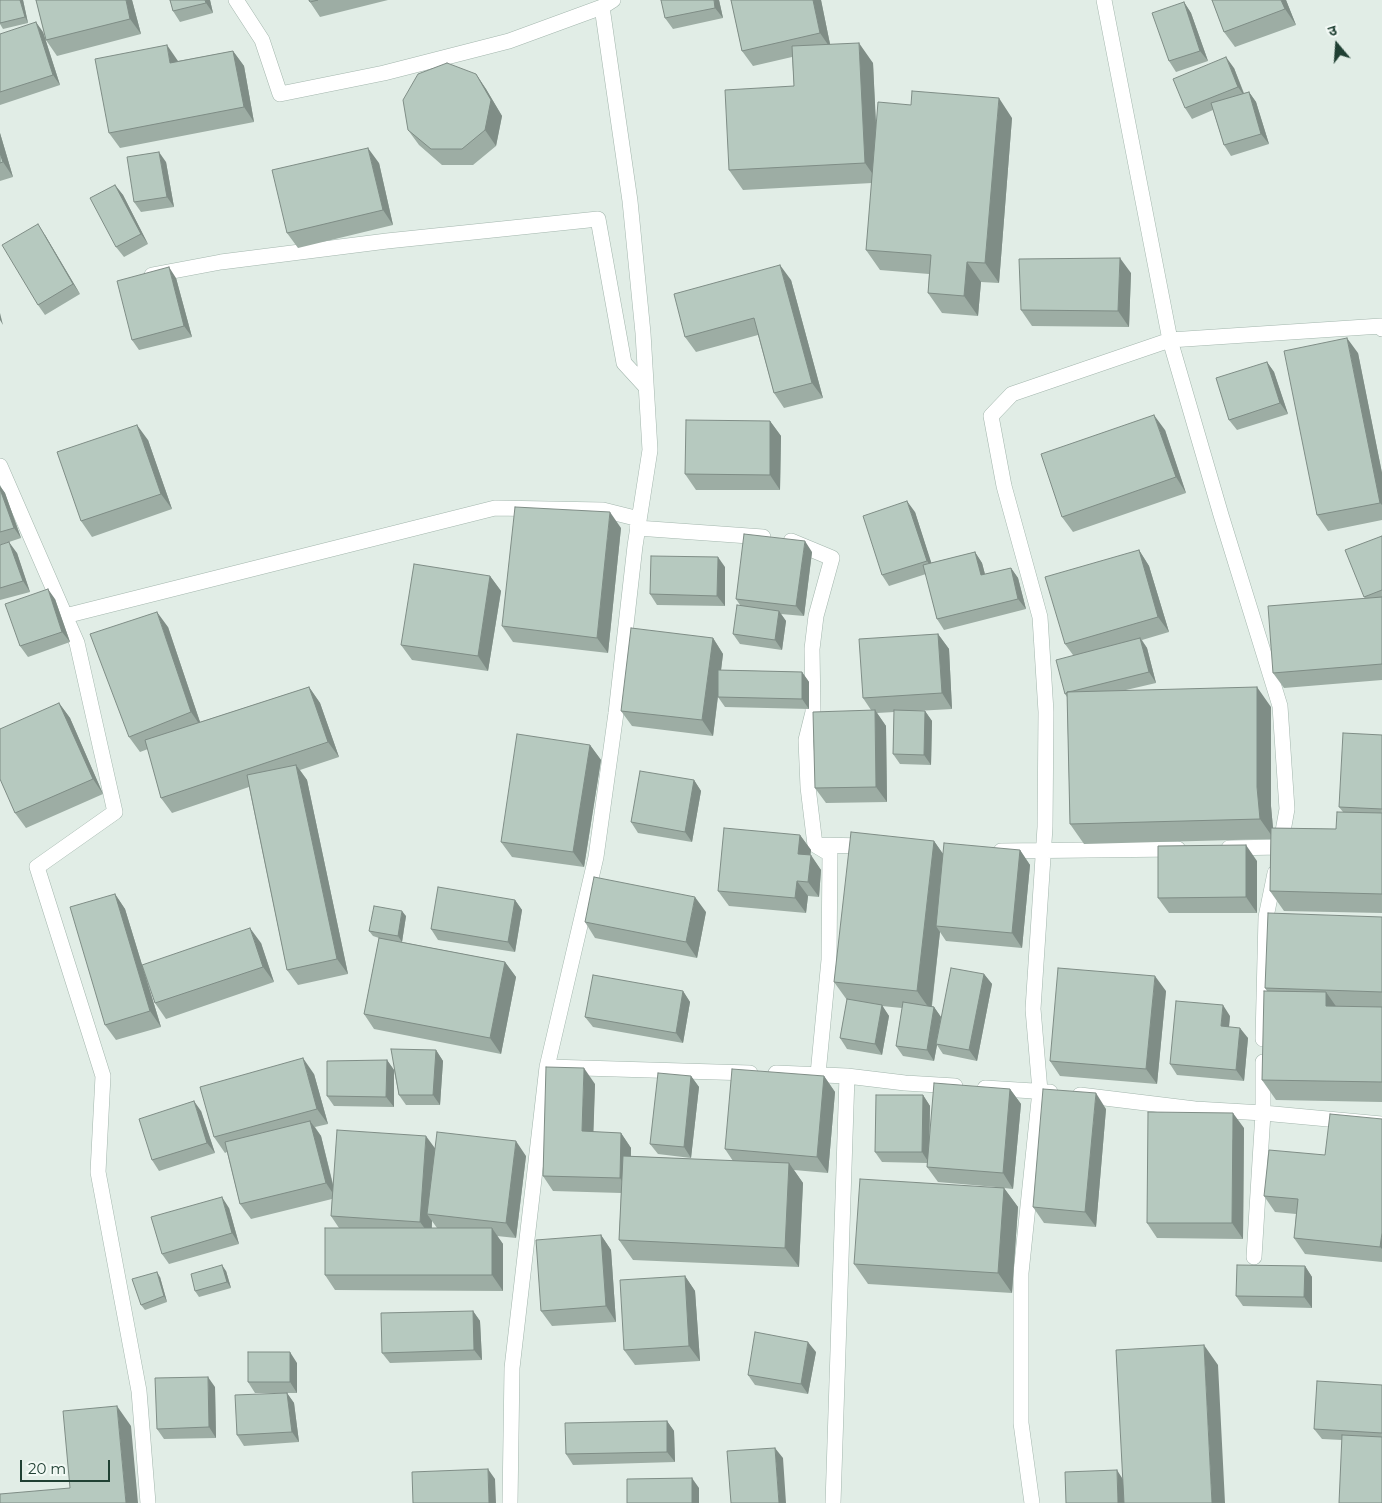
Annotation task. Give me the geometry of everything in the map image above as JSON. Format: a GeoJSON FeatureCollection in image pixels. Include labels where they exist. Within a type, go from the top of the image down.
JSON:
{"type":"FeatureCollection","features":[{"type":"Feature","properties":{"kind":"street"},"geometry":{"type":"LineString","coordinates":[[236,0],[262,40],[280,94],[384,74],[509,41],[608,4],[643,332],[650,450],[638,523],[616,714],[596,856],[547,1067],[512,1368],[510,1503]]}},
{"type":"Feature","properties":{"kind":"street"},"geometry":{"type":"LineString","coordinates":[[1104,0],[1170,340],[1221,515],[1280,706],[1287,809],[1266,917],[1263,1113],[1254,1257]]}},
{"type":"Feature","properties":{"kind":"street"},"geometry":{"type":"LineString","coordinates":[[133,279],[221,262],[387,241],[598,219],[624,363],[646,387]]}},
{"type":"Feature","properties":{"kind":"street"},"geometry":{"type":"LineString","coordinates":[[1032,1503],[1021,1423],[1021,1273],[1040,1090],[1033,1009],[1043,852],[1046,712],[1040,617],[1004,486],[991,416],[1012,394],[1170,340],[1382,327]]}},
{"type":"Feature","properties":{"kind":"street"},"geometry":{"type":"LineString","coordinates":[[0,466],[4,482],[77,643],[115,812],[37,867],[104,1076],[98,1172],[139,1391],[148,1503]]}},
{"type":"Feature","properties":{"kind":"street"},"geometry":{"type":"LineString","coordinates":[[65,616],[495,508],[603,510],[638,523],[789,540],[832,558],[816,616],[812,649],[813,712],[806,740],[808,787],[815,845]]}},
{"type":"Feature","properties":{"kind":"street"},"geometry":{"type":"LineString","coordinates":[[815,845],[884,847]]}},
{"type":"Feature","properties":{"kind":"street"},"geometry":{"type":"LineString","coordinates":[[815,845],[830,854],[829,960],[818,1074]]}},
{"type":"Feature","properties":{"kind":"street"},"geometry":{"type":"LineString","coordinates":[[1211,849],[1280,847]]}},
{"type":"Feature","properties":{"kind":"street"},"geometry":{"type":"LineString","coordinates":[[984,850],[1043,852],[1191,849]]}},
{"type":"Feature","properties":{"kind":"street"},"geometry":{"type":"LineString","coordinates":[[1266,917],[1285,918]]}},
{"type":"Feature","properties":{"kind":"street"},"geometry":{"type":"LineString","coordinates":[[547,1067],[818,1074],[905,1083],[1040,1090],[1195,1109],[1382,1124]]}},
{"type":"Feature","properties":{"kind":"street"},"geometry":{"type":"LineString","coordinates":[[833,1503],[847,1076]]}},
{"type":"Feature","properties":{"kind":"building"},"geometry":{"type":"Polygon","coordinates":[[[0,0],[20,0],[25,17],[0,23],[0,0]]]}},
{"type":"Feature","properties":{"kind":"building"},"geometry":{"type":"Polygon","coordinates":[[[36,0],[126,0],[130,19],[46,40],[36,0]]]}},
{"type":"Feature","properties":{"kind":"building"},"geometry":{"type":"Polygon","coordinates":[[[170,0],[205,0],[206,3],[173,11],[170,0]]]}},
{"type":"Feature","properties":{"kind":"building"},"geometry":{"type":"Polygon","coordinates":[[[661,0],[714,0],[715,8],[665,18],[661,0]]]}},
{"type":"Feature","properties":{"kind":"building"},"geometry":{"type":"Polygon","coordinates":[[[731,0],[813,0],[820,33],[742,51],[731,0]]]}},
{"type":"Feature","properties":{"kind":"building"},"geometry":{"type":"Polygon","coordinates":[[[1212,0],[1281,0],[1285,9],[1224,32],[1212,0]]]}},
{"type":"Feature","properties":{"kind":"building"},"geometry":{"type":"Polygon","coordinates":[[[1184,2],[1200,51],[1169,61],[1152,13],[1184,2]]]}},
{"type":"Feature","properties":{"kind":"building"},"geometry":{"type":"Polygon","coordinates":[[[36,22],[53,75],[0,92],[0,34],[36,22]]]}},
{"type":"Feature","properties":{"kind":"building"},"geometry":{"type":"Polygon","coordinates":[[[859,43],[865,163],[729,170],[725,90],[794,86],[792,46],[859,43]]]}},
{"type":"Feature","properties":{"kind":"building"},"geometry":{"type":"Polygon","coordinates":[[[167,45],[170,63],[233,51],[244,107],[109,133],[95,59],[167,45]]]}},
{"type":"Feature","properties":{"kind":"building"},"geometry":{"type":"Polygon","coordinates":[[[1226,57],[1238,87],[1185,108],[1173,79],[1226,57]]]}},
{"type":"Feature","properties":{"kind":"building"},"geometry":{"type":"Polygon","coordinates":[[[447,63],[476,74],[491,100],[485,130],[462,149],[431,149],[408,130],[403,100],[418,74],[447,63]]]}},
{"type":"Feature","properties":{"kind":"building"},"geometry":{"type":"Polygon","coordinates":[[[912,91],[999,98],[985,263],[967,262],[964,296],[928,293],[931,255],[866,250],[878,102],[911,105],[912,91]]]}},
{"type":"Feature","properties":{"kind":"building"},"geometry":{"type":"Polygon","coordinates":[[[1249,92],[1261,134],[1224,145],[1211,103],[1249,92]]]}},
{"type":"Feature","properties":{"kind":"building"},"geometry":{"type":"Polygon","coordinates":[[[368,148],[383,210],[287,233],[272,170],[368,148]]]}},
{"type":"Feature","properties":{"kind":"building"},"geometry":{"type":"Polygon","coordinates":[[[159,152],[167,197],[134,202],[127,157],[159,152]]]}},
{"type":"Feature","properties":{"kind":"building"},"geometry":{"type":"Polygon","coordinates":[[[115,185],[141,234],[116,247],[90,198],[115,185]]]}},
{"type":"Feature","properties":{"kind":"building"},"geometry":{"type":"Polygon","coordinates":[[[38,224],[73,284],[38,305],[2,245],[38,224]]]}},
{"type":"Feature","properties":{"kind":"building"},"geometry":{"type":"Polygon","coordinates":[[[1120,258],[1118,311],[1021,310],[1019,259],[1120,258]]]}},
{"type":"Feature","properties":{"kind":"building"},"geometry":{"type":"Polygon","coordinates":[[[780,265],[812,383],[774,393],[754,318],[685,337],[674,294],[780,265]]]}},
{"type":"Feature","properties":{"kind":"building"},"geometry":{"type":"Polygon","coordinates":[[[169,267],[184,326],[132,340],[117,281],[169,267]]]}},
{"type":"Feature","properties":{"kind":"building"},"geometry":{"type":"Polygon","coordinates":[[[1347,338],[1380,503],[1317,515],[1284,351],[1347,338]]]}},
{"type":"Feature","properties":{"kind":"building"},"geometry":{"type":"Polygon","coordinates":[[[1267,362],[1280,403],[1229,420],[1216,378],[1267,362]]]}},
{"type":"Feature","properties":{"kind":"building"},"geometry":{"type":"Polygon","coordinates":[[[1154,415],[1176,477],[1062,517],[1041,454],[1154,415]]]}},
{"type":"Feature","properties":{"kind":"building"},"geometry":{"type":"Polygon","coordinates":[[[686,420],[770,421],[770,475],[685,474],[686,420]]]}},
{"type":"Feature","properties":{"kind":"building"},"geometry":{"type":"Polygon","coordinates":[[[137,425],[161,494],[81,521],[57,452],[137,425]]]}},
{"type":"Feature","properties":{"kind":"building"},"geometry":{"type":"Polygon","coordinates":[[[0,489],[14,528],[0,532],[0,489]]]}},
{"type":"Feature","properties":{"kind":"building"},"geometry":{"type":"Polygon","coordinates":[[[907,501],[927,561],[882,575],[863,516],[907,501]]]}},
{"type":"Feature","properties":{"kind":"building"},"geometry":{"type":"Polygon","coordinates":[[[515,507],[610,512],[597,638],[502,626],[515,507]]]}},
{"type":"Feature","properties":{"kind":"building"},"geometry":{"type":"Polygon","coordinates":[[[744,534],[805,541],[796,606],[736,599],[744,534]]]}},
{"type":"Feature","properties":{"kind":"building"},"geometry":{"type":"Polygon","coordinates":[[[1382,536],[1382,590],[1364,597],[1345,550],[1382,536]]]}},
{"type":"Feature","properties":{"kind":"building"},"geometry":{"type":"Polygon","coordinates":[[[9,542],[23,581],[0,588],[0,545],[9,542]]]}},
{"type":"Feature","properties":{"kind":"building"},"geometry":{"type":"Polygon","coordinates":[[[1139,550],[1158,617],[1065,644],[1045,577],[1139,550]]]}},
{"type":"Feature","properties":{"kind":"building"},"geometry":{"type":"Polygon","coordinates":[[[975,552],[981,575],[1011,568],[1018,599],[937,619],[923,565],[975,552]]]}},
{"type":"Feature","properties":{"kind":"building"},"geometry":{"type":"Polygon","coordinates":[[[651,556],[718,557],[717,596],[650,594],[651,556]]]}},
{"type":"Feature","properties":{"kind":"building"},"geometry":{"type":"Polygon","coordinates":[[[414,564],[490,576],[478,656],[401,645],[414,564]]]}},
{"type":"Feature","properties":{"kind":"building"},"geometry":{"type":"Polygon","coordinates":[[[48,589],[62,632],[20,646],[5,604],[48,589]]]}},
{"type":"Feature","properties":{"kind":"building"},"geometry":{"type":"Polygon","coordinates":[[[1382,597],[1382,664],[1273,673],[1268,606],[1382,597]]]}},
{"type":"Feature","properties":{"kind":"building"},"geometry":{"type":"Polygon","coordinates":[[[737,605],[779,611],[775,640],[733,634],[737,605]]]}},
{"type":"Feature","properties":{"kind":"building"},"geometry":{"type":"Polygon","coordinates":[[[157,612],[191,712],[129,737],[90,634],[157,612]]]}},
{"type":"Feature","properties":{"kind":"building"},"geometry":{"type":"Polygon","coordinates":[[[631,628],[713,638],[702,720],[621,711],[631,628]]]}},
{"type":"Feature","properties":{"kind":"building"},"geometry":{"type":"Polygon","coordinates":[[[938,634],[942,693],[863,698],[859,639],[938,634]]]}},
{"type":"Feature","properties":{"kind":"building"},"geometry":{"type":"Polygon","coordinates":[[[1140,638],[1149,672],[1065,694],[1056,660],[1140,638]]]}},
{"type":"Feature","properties":{"kind":"building"},"geometry":{"type":"Polygon","coordinates":[[[718,670],[802,672],[802,699],[718,697],[718,670]]]}},
{"type":"Feature","properties":{"kind":"building"},"geometry":{"type":"Polygon","coordinates":[[[309,687],[328,742],[161,798],[145,740],[309,687]]]}},
{"type":"Feature","properties":{"kind":"building"},"geometry":{"type":"Polygon","coordinates":[[[1257,687],[1257,787],[1260,819],[1070,824],[1067,692],[1257,687]]]}},
{"type":"Feature","properties":{"kind":"building"},"geometry":{"type":"Polygon","coordinates":[[[59,703],[93,779],[15,813],[0,779],[0,729],[59,703]]]}},
{"type":"Feature","properties":{"kind":"building"},"geometry":{"type":"Polygon","coordinates":[[[875,710],[876,787],[815,788],[813,712],[875,710]]]}},
{"type":"Feature","properties":{"kind":"building"},"geometry":{"type":"Polygon","coordinates":[[[894,710],[925,711],[924,755],[893,754],[894,710]]]}},
{"type":"Feature","properties":{"kind":"building"},"geometry":{"type":"Polygon","coordinates":[[[1343,733],[1382,735],[1382,809],[1339,807],[1343,733]]]}},
{"type":"Feature","properties":{"kind":"building"},"geometry":{"type":"Polygon","coordinates":[[[517,734],[590,745],[573,852],[501,842],[517,734]]]}},
{"type":"Feature","properties":{"kind":"building"},"geometry":{"type":"Polygon","coordinates":[[[296,765],[337,959],[287,970],[247,775],[296,765]]]}},
{"type":"Feature","properties":{"kind":"building"},"geometry":{"type":"Polygon","coordinates":[[[640,771],[694,780],[685,832],[631,822],[640,771]]]}},
{"type":"Feature","properties":{"kind":"building"},"geometry":{"type":"Polygon","coordinates":[[[1337,812],[1382,813],[1382,894],[1270,891],[1271,828],[1336,829],[1337,812]]]}},
{"type":"Feature","properties":{"kind":"building"},"geometry":{"type":"Polygon","coordinates":[[[724,828],[800,835],[798,854],[811,855],[808,882],[797,881],[795,898],[718,891],[724,828]]]}},
{"type":"Feature","properties":{"kind":"building"},"geometry":{"type":"Polygon","coordinates":[[[851,832],[934,841],[917,991],[834,982],[851,832]]]}},
{"type":"Feature","properties":{"kind":"building"},"geometry":{"type":"Polygon","coordinates":[[[944,843],[1020,850],[1012,933],[936,926],[944,843]]]}},
{"type":"Feature","properties":{"kind":"building"},"geometry":{"type":"Polygon","coordinates":[[[1246,845],[1246,897],[1158,898],[1158,846],[1246,845]]]}},
{"type":"Feature","properties":{"kind":"building"},"geometry":{"type":"Polygon","coordinates":[[[594,877],[695,897],[686,942],[585,922],[594,877]]]}},
{"type":"Feature","properties":{"kind":"building"},"geometry":{"type":"Polygon","coordinates":[[[438,887],[515,900],[508,942],[431,929],[438,887]]]}},
{"type":"Feature","properties":{"kind":"building"},"geometry":{"type":"Polygon","coordinates":[[[115,894],[150,1011],[105,1025],[70,907],[115,894]]]}},
{"type":"Feature","properties":{"kind":"building"},"geometry":{"type":"Polygon","coordinates":[[[374,906],[402,911],[398,936],[369,931],[374,906]]]}},
{"type":"Feature","properties":{"kind":"building"},"geometry":{"type":"Polygon","coordinates":[[[1268,913],[1382,917],[1382,992],[1265,988],[1268,913]]]}},
{"type":"Feature","properties":{"kind":"building"},"geometry":{"type":"Polygon","coordinates":[[[250,928],[263,967],[155,1003],[142,965],[250,928]]]}},
{"type":"Feature","properties":{"kind":"building"},"geometry":{"type":"Polygon","coordinates":[[[379,938],[505,962],[490,1038],[364,1014],[379,938]]]}},
{"type":"Feature","properties":{"kind":"building"},"geometry":{"type":"Polygon","coordinates":[[[951,968],[984,974],[969,1050],[936,1044],[951,968]]]}},
{"type":"Feature","properties":{"kind":"building"},"geometry":{"type":"Polygon","coordinates":[[[1058,968],[1155,976],[1146,1069],[1050,1061],[1058,968]]]}},
{"type":"Feature","properties":{"kind":"building"},"geometry":{"type":"Polygon","coordinates":[[[593,975],[683,991],[676,1033],[585,1017],[593,975]]]}},
{"type":"Feature","properties":{"kind":"building"},"geometry":{"type":"Polygon","coordinates":[[[1264,991],[1326,992],[1326,1006],[1382,1007],[1382,1082],[1262,1080],[1264,991]]]}},
{"type":"Feature","properties":{"kind":"building"},"geometry":{"type":"Polygon","coordinates":[[[847,999],[882,1005],[875,1044],[840,1038],[847,999]]]}},
{"type":"Feature","properties":{"kind":"building"},"geometry":{"type":"Polygon","coordinates":[[[1176,1001],[1223,1005],[1221,1026],[1240,1028],[1236,1070],[1170,1064],[1176,1001]]]}},
{"type":"Feature","properties":{"kind":"building"},"geometry":{"type":"Polygon","coordinates":[[[903,1002],[934,1007],[927,1050],[896,1046],[903,1002]]]}},
{"type":"Feature","properties":{"kind":"building"},"geometry":{"type":"Polygon","coordinates":[[[391,1049],[436,1050],[433,1095],[399,1095],[391,1049]]]}},
{"type":"Feature","properties":{"kind":"building"},"geometry":{"type":"Polygon","coordinates":[[[303,1058],[317,1109],[214,1137],[200,1087],[303,1058]]]}},
{"type":"Feature","properties":{"kind":"building"},"geometry":{"type":"Polygon","coordinates":[[[387,1060],[386,1097],[327,1096],[327,1061],[387,1060]]]}},
{"type":"Feature","properties":{"kind":"building"},"geometry":{"type":"Polygon","coordinates":[[[546,1067],[584,1068],[582,1131],[621,1133],[620,1178],[543,1176],[546,1067]]]}},
{"type":"Feature","properties":{"kind":"building"},"geometry":{"type":"Polygon","coordinates":[[[732,1069],[824,1076],[817,1157],[725,1149],[732,1069]]]}},
{"type":"Feature","properties":{"kind":"building"},"geometry":{"type":"Polygon","coordinates":[[[658,1073],[691,1076],[684,1147],[650,1144],[658,1073]]]}},
{"type":"Feature","properties":{"kind":"building"},"geometry":{"type":"Polygon","coordinates":[[[934,1083],[1010,1089],[1003,1173],[927,1167],[934,1083]]]}},
{"type":"Feature","properties":{"kind":"building"},"geometry":{"type":"Polygon","coordinates":[[[1043,1089],[1096,1093],[1085,1212],[1033,1207],[1043,1089]]]}},
{"type":"Feature","properties":{"kind":"building"},"geometry":{"type":"Polygon","coordinates":[[[876,1095],[923,1095],[922,1152],[875,1152],[876,1095]]]}},
{"type":"Feature","properties":{"kind":"building"},"geometry":{"type":"Polygon","coordinates":[[[194,1101],[207,1143],[152,1160],[139,1119],[194,1101]]]}},
{"type":"Feature","properties":{"kind":"building"},"geometry":{"type":"Polygon","coordinates":[[[1148,1112],[1233,1113],[1232,1223],[1147,1223],[1148,1112]]]}},
{"type":"Feature","properties":{"kind":"building"},"geometry":{"type":"Polygon","coordinates":[[[1330,1114],[1382,1119],[1382,1233],[1380,1247],[1294,1238],[1298,1199],[1264,1196],[1269,1150],[1325,1155],[1330,1114]]]}},
{"type":"Feature","properties":{"kind":"building"},"geometry":{"type":"Polygon","coordinates":[[[310,1121],[326,1183],[240,1204],[225,1142],[310,1121]]]}},
{"type":"Feature","properties":{"kind":"building"},"geometry":{"type":"Polygon","coordinates":[[[337,1130],[426,1136],[420,1222],[331,1216],[337,1130]]]}},
{"type":"Feature","properties":{"kind":"building"},"geometry":{"type":"Polygon","coordinates":[[[437,1132],[516,1141],[506,1223],[427,1214],[437,1132]]]}},
{"type":"Feature","properties":{"kind":"building"},"geometry":{"type":"Polygon","coordinates":[[[623,1156],[789,1163],[785,1248],[619,1240],[623,1156]]]}},
{"type":"Feature","properties":{"kind":"building"},"geometry":{"type":"Polygon","coordinates":[[[860,1179],[1004,1188],[998,1273],[854,1264],[860,1179]]]}},
{"type":"Feature","properties":{"kind":"building"},"geometry":{"type":"Polygon","coordinates":[[[222,1197],[232,1233],[162,1254],[151,1217],[222,1197]]]}},
{"type":"Feature","properties":{"kind":"building"},"geometry":{"type":"Polygon","coordinates":[[[325,1228],[492,1228],[492,1275],[325,1275],[325,1228]]]}},
{"type":"Feature","properties":{"kind":"building"},"geometry":{"type":"Polygon","coordinates":[[[601,1235],[606,1306],[541,1311],[536,1240],[601,1235]]]}},
{"type":"Feature","properties":{"kind":"building"},"geometry":{"type":"Polygon","coordinates":[[[222,1265],[227,1282],[195,1291],[191,1274],[222,1265]]]}},
{"type":"Feature","properties":{"kind":"building"},"geometry":{"type":"Polygon","coordinates":[[[1237,1265],[1305,1266],[1304,1297],[1236,1296],[1237,1265]]]}},
{"type":"Feature","properties":{"kind":"building"},"geometry":{"type":"Polygon","coordinates":[[[157,1272],[164,1296],[141,1305],[132,1279],[157,1272]]]}},
{"type":"Feature","properties":{"kind":"building"},"geometry":{"type":"Polygon","coordinates":[[[685,1276],[689,1346],[624,1350],[620,1280],[685,1276]]]}},
{"type":"Feature","properties":{"kind":"building"},"geometry":{"type":"Polygon","coordinates":[[[473,1311],[474,1350],[382,1353],[381,1313],[473,1311]]]}},
{"type":"Feature","properties":{"kind":"building"},"geometry":{"type":"Polygon","coordinates":[[[755,1332],[808,1342],[801,1384],[748,1375],[755,1332]]]}},
{"type":"Feature","properties":{"kind":"building"},"geometry":{"type":"Polygon","coordinates":[[[1204,1345],[1212,1503],[1124,1503],[1116,1350],[1204,1345]]]}},
{"type":"Feature","properties":{"kind":"building"},"geometry":{"type":"Polygon","coordinates":[[[248,1352],[290,1352],[290,1382],[248,1382],[248,1352]]]}},
{"type":"Feature","properties":{"kind":"building"},"geometry":{"type":"Polygon","coordinates":[[[208,1377],[209,1427],[157,1429],[155,1378],[208,1377]]]}},
{"type":"Feature","properties":{"kind":"building"},"geometry":{"type":"Polygon","coordinates":[[[1317,1381],[1382,1385],[1382,1433],[1314,1429],[1317,1381]]]}},
{"type":"Feature","properties":{"kind":"building"},"geometry":{"type":"Polygon","coordinates":[[[287,1393],[292,1432],[237,1435],[235,1395],[287,1393]]]}},
{"type":"Feature","properties":{"kind":"building"},"geometry":{"type":"Polygon","coordinates":[[[117,1406],[126,1503],[0,1503],[0,1494],[70,1488],[63,1411],[117,1406]]]}},
{"type":"Feature","properties":{"kind":"building"},"geometry":{"type":"Polygon","coordinates":[[[667,1421],[667,1452],[566,1454],[565,1423],[667,1421]]]}},
{"type":"Feature","properties":{"kind":"building"},"geometry":{"type":"Polygon","coordinates":[[[1342,1435],[1382,1437],[1382,1503],[1339,1503],[1342,1435]]]}},
{"type":"Feature","properties":{"kind":"building"},"geometry":{"type":"Polygon","coordinates":[[[775,1448],[779,1503],[731,1503],[727,1451],[775,1448]]]}},
{"type":"Feature","properties":{"kind":"building"},"geometry":{"type":"Polygon","coordinates":[[[488,1469],[489,1503],[413,1503],[412,1472],[488,1469]]]}},
{"type":"Feature","properties":{"kind":"building"},"geometry":{"type":"Polygon","coordinates":[[[1117,1470],[1118,1503],[1066,1503],[1065,1472],[1117,1470]]]}},
{"type":"Feature","properties":{"kind":"building"},"geometry":{"type":"Polygon","coordinates":[[[692,1478],[692,1503],[627,1503],[627,1479],[692,1478]]]}}]}
